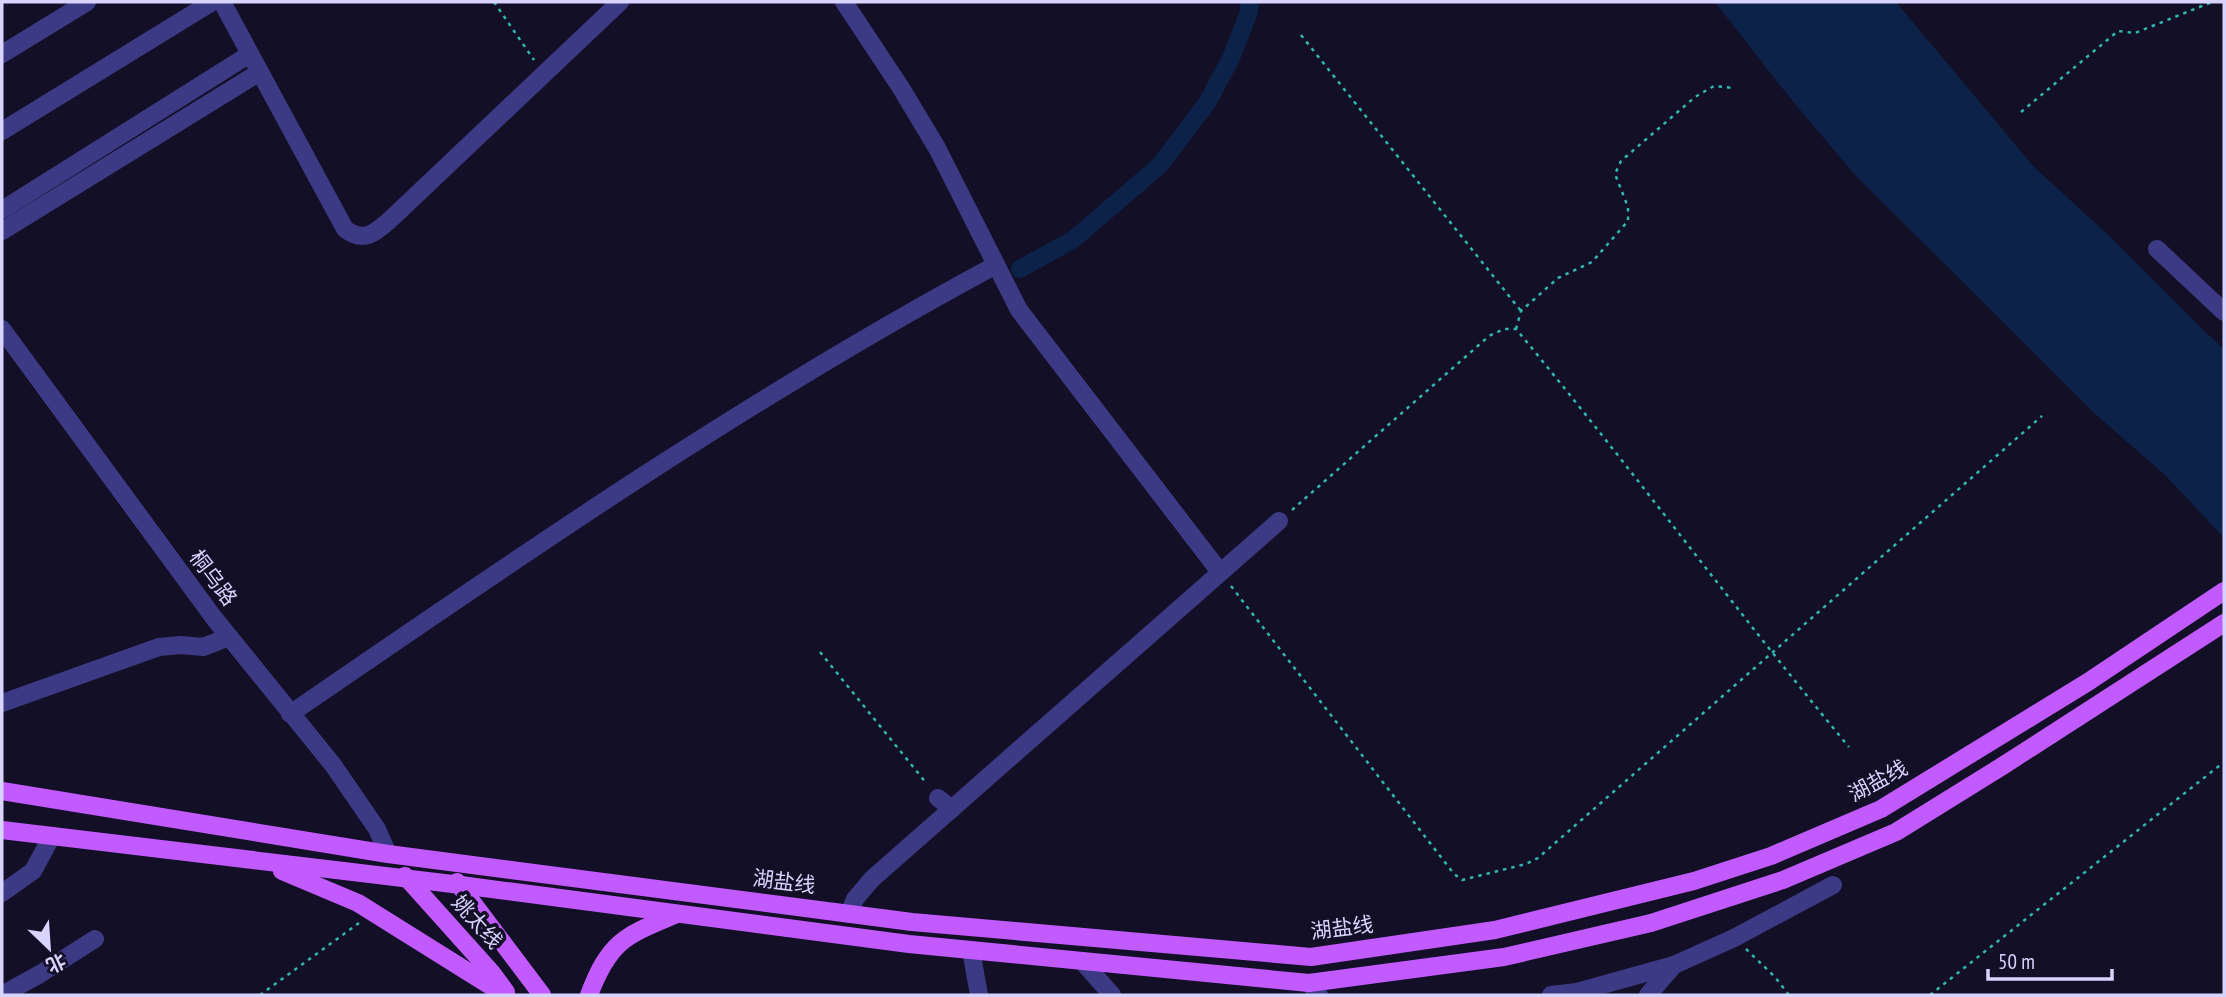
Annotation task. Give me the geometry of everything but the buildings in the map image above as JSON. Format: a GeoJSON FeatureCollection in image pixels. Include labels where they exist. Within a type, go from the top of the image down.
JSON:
{"type":"FeatureCollection","features":[{"type":"Feature","properties":{"kind":"main road","name":"湖盐线"},"geometry":{"type":"LineString","coordinates":[[2,791],[388,854],[912,922],[1311,957],[1495,930],[1694,881],[1771,856],[1881,809],[2088,681],[2224,591]]}},
{"type":"Feature","properties":{"kind":"main road"},"geometry":{"type":"LineString","coordinates":[[2,830],[971,950],[1314,989],[1504,957],[1650,923],[1783,880],[1896,832],[2224,623]]}},
{"type":"Feature","properties":{"kind":"main road","name":"姚太线"},"geometry":{"type":"LineString","coordinates":[[388,854],[408,881],[492,973],[507,995]]}},
{"type":"Feature","properties":{"kind":"main road","name":"姚太线"},"geometry":{"type":"LineString","coordinates":[[430,860],[461,886],[542,995]]}},
{"type":"Feature","properties":{"kind":"main road"},"geometry":{"type":"LineString","coordinates":[[263,863],[358,903],[507,995]]}},
{"type":"Feature","properties":{"kind":"main road"},"geometry":{"type":"LineString","coordinates":[[589,995],[600,967],[612,948],[632,933],[677,914]]}},
{"type":"Feature","properties":{"kind":"street"},"geometry":{"type":"LineString","coordinates":[[2,54],[87,2]]}},
{"type":"Feature","properties":{"kind":"street"},"geometry":{"type":"LineString","coordinates":[[2,131],[212,2]]}},
{"type":"Feature","properties":{"kind":"street"},"geometry":{"type":"LineString","coordinates":[[222,2],[345,229],[355,236],[365,236],[377,230],[620,2]]}},
{"type":"Feature","properties":{"kind":"street"},"geometry":{"type":"LineString","coordinates":[[844,2],[937,148],[1019,310],[1220,572]]}},
{"type":"Feature","properties":{"kind":"street"},"geometry":{"type":"LineString","coordinates":[[2,210],[250,54]]}},
{"type":"Feature","properties":{"kind":"street"},"geometry":{"type":"LineString","coordinates":[[2,231],[260,72]]}},
{"type":"Feature","properties":{"kind":"street"},"geometry":{"type":"LineString","coordinates":[[2157,249],[2224,312]]}},
{"type":"Feature","properties":{"kind":"street"},"geometry":{"type":"LineString","coordinates":[[290,714],[575,519],[826,360],[996,265]]}},
{"type":"Feature","properties":{"kind":"street","name":"桐乌路"},"geometry":{"type":"LineString","coordinates":[[2,329],[229,637],[358,798],[377,829],[388,854]]}},
{"type":"Feature","properties":{"kind":"street"},"geometry":{"type":"LineString","coordinates":[[849,914],[855,899],[872,879],[945,803],[1279,521]]}},
{"type":"Feature","properties":{"kind":"street"},"geometry":{"type":"LineString","coordinates":[[2,702],[159,647],[203,646],[229,637]]}},
{"type":"Feature","properties":{"kind":"street"},"geometry":{"type":"LineString","coordinates":[[2,893],[33,871],[52,836]]}},
{"type":"Feature","properties":{"kind":"street"},"geometry":{"type":"LineString","coordinates":[[1551,995],[1577,992],[1674,965],[1833,885]]}},
{"type":"Feature","properties":{"kind":"street"},"geometry":{"type":"LineString","coordinates":[[2,995],[95,939]]}},
{"type":"Feature","properties":{"kind":"street"},"geometry":{"type":"LineString","coordinates":[[971,950],[979,995]]}},
{"type":"Feature","properties":{"kind":"street"},"geometry":{"type":"LineString","coordinates":[[1082,961],[1112,995]]}},
{"type":"Feature","properties":{"kind":"street"},"geometry":{"type":"LineString","coordinates":[[1648,995],[1674,965]]}},
{"type":"Feature","properties":{"kind":"path"},"geometry":{"type":"LineString","coordinates":[[494,2],[529,55],[545,73]]}},
{"type":"Feature","properties":{"kind":"path"},"geometry":{"type":"LineString","coordinates":[[2021,112],[2118,31],[2135,33],[2212,2]]}},
{"type":"Feature","properties":{"kind":"path"},"geometry":{"type":"LineString","coordinates":[[1301,35],[1521,311]]}},
{"type":"Feature","properties":{"kind":"path"},"geometry":{"type":"LineString","coordinates":[[1516,329],[1521,311],[1558,278],[1591,262],[1628,221],[1628,207],[1615,174],[1621,161],[1695,97],[1713,86],[1732,88]]}},
{"type":"Feature","properties":{"kind":"path"},"geometry":{"type":"LineString","coordinates":[[1279,521],[1489,335],[1504,329],[1516,329]]}},
{"type":"Feature","properties":{"kind":"path"},"geometry":{"type":"LineString","coordinates":[[1516,329],[1849,747]]}},
{"type":"Feature","properties":{"kind":"path"},"geometry":{"type":"LineString","coordinates":[[1220,572],[1454,874],[1462,880],[1526,864],[1538,858],[2042,416]]}},
{"type":"Feature","properties":{"kind":"path"},"geometry":{"type":"LineString","coordinates":[[820,652],[945,803]]}},
{"type":"Feature","properties":{"kind":"path"},"geometry":{"type":"LineString","coordinates":[[1930,995],[2224,762]]}},
{"type":"Feature","properties":{"kind":"path"},"geometry":{"type":"LineString","coordinates":[[260,995],[372,912]]}},
{"type":"Feature","properties":{"kind":"path"},"geometry":{"type":"LineString","coordinates":[[1734,937],[1775,977],[1789,995]]}},
{"type":"Feature","properties":{"kind":"water"},"geometry":{"type":"Polygon","coordinates":[[[1715,2],[1896,2],[2034,167],[2104,231],[2224,349],[2224,538],[2166,476],[2093,412],[1854,174],[1715,2]]]}},
{"type":"Feature","properties":{"kind":"waterway"},"geometry":{"type":"LineString","coordinates":[[1020,269],[1074,239],[1160,165],[1207,103],[1231,58],[1248,15],[1250,2]]}}]}
